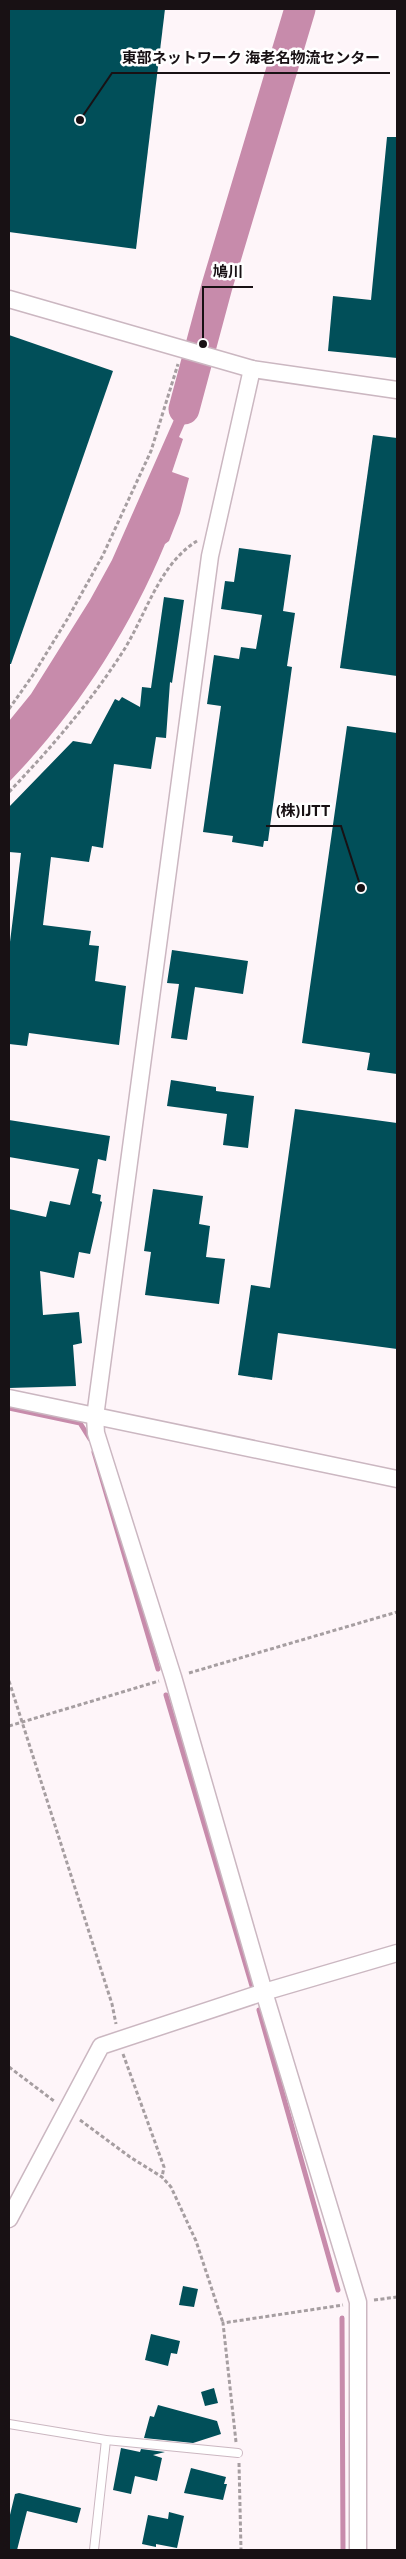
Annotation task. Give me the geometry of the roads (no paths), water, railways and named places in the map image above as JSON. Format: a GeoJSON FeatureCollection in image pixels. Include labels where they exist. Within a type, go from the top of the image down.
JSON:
{"type":"FeatureCollection","features":[{"type":"Feature","properties":{"kind":"street"},"geometry":{"type":"LineString","coordinates":[[9,299],[252,369],[397,390]]}},
{"type":"Feature","properties":{"kind":"street"},"geometry":{"type":"LineString","coordinates":[[252,369],[209,566],[95,1416],[96,1433],[173,1677],[264,1992],[358,2302],[358,2550]]}},
{"type":"Feature","properties":{"kind":"street"},"geometry":{"type":"LineString","coordinates":[[9,1398],[397,1479]]}},
{"type":"Feature","properties":{"kind":"street"},"geometry":{"type":"LineString","coordinates":[[9,2219],[101,2046],[264,1992],[397,1953]]}},
{"type":"Feature","properties":{"kind":"lane"},"geometry":{"type":"LineString","coordinates":[[9,2424],[106,2440],[238,2453]]}},
{"type":"Feature","properties":{"kind":"lane"},"geometry":{"type":"LineString","coordinates":[[94,2550],[106,2440]]}},
{"type":"Feature","properties":{"kind":"waterway"},"geometry":{"type":"LineString","coordinates":[[184,409],[217,286],[300,9]]}},
{"type":"Feature","properties":{"kind":"waterway"},"geometry":{"type":"LineString","coordinates":[[9,1408],[80,1423],[90,1439]]}},
{"type":"Feature","properties":{"kind":"waterway"},"geometry":{"type":"LineString","coordinates":[[94,1452],[158,1669]]}},
{"type":"Feature","properties":{"kind":"waterway"},"geometry":{"type":"LineString","coordinates":[[166,1695],[252,1986]]}},
{"type":"Feature","properties":{"kind":"waterway"},"geometry":{"type":"LineString","coordinates":[[259,2010],[338,2290]]}},
{"type":"Feature","properties":{"kind":"waterway"},"geometry":{"type":"LineString","coordinates":[[342,2318],[343,2550]]}},
{"type":"Feature","properties":{"kind":"place","name":"東部ネットワーク 海老名物流センター"},"geometry":{"type":"Point","coordinates":[80,120]}},
{"type":"Feature","properties":{"kind":"place","name":"鳩川"},"geometry":{"type":"Point","coordinates":[203,344]}},
{"type":"Feature","properties":{"kind":"place","name":"(株)IJTT"},"geometry":{"type":"Point","coordinates":[361,888]}}]}
